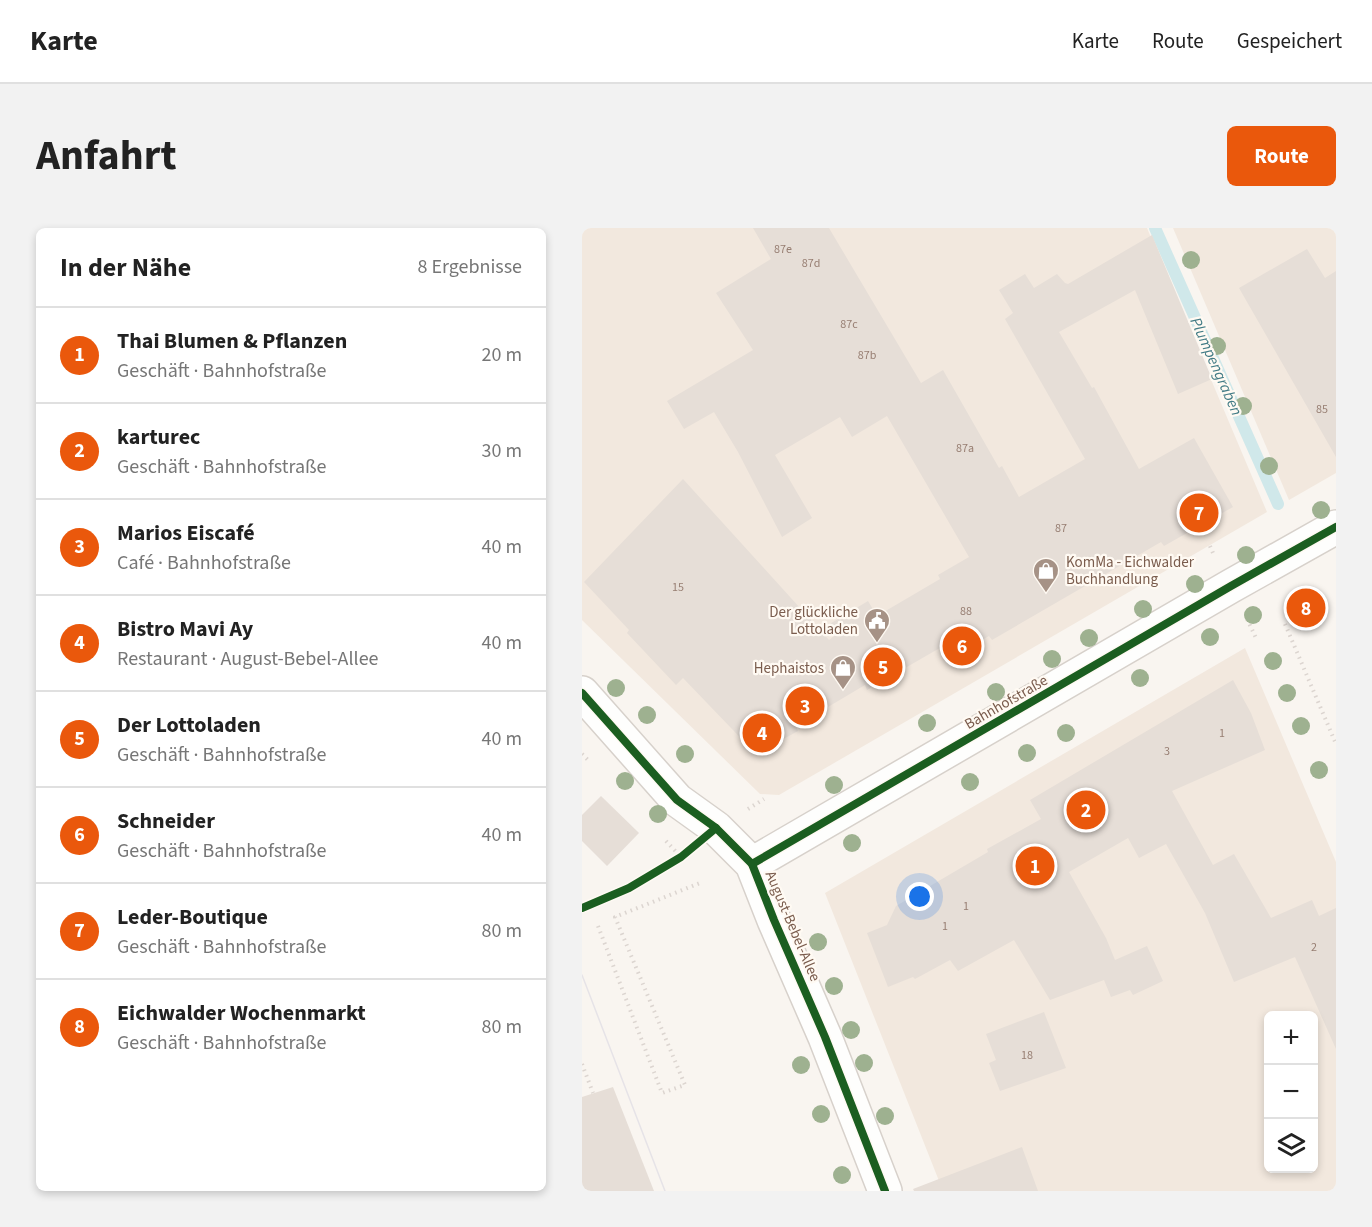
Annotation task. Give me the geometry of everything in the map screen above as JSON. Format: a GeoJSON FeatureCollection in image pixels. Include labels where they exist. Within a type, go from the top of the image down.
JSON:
{"type":"FeatureCollection","features":[{"type":"Feature","properties":{"kind":"street","name":"Bahnhofstraße"},"geometry":{"type":"LineString","coordinates":[[752,864],[1336,527]]}},
{"type":"Feature","properties":{"kind":"street","name":"August-Bebel-Allee"},"geometry":{"type":"LineString","coordinates":[[582,693],[677,800],[716,828],[752,864],[825,1036],[885,1191]]}},
{"type":"Feature","properties":{"kind":"path"},"geometry":{"type":"LineString","coordinates":[[1285,624],[1336,744]]}},
{"type":"Feature","properties":{"kind":"path"},"geometry":{"type":"LineString","coordinates":[[589,905],[646,878],[681,856],[716,828]]}},
{"type":"Feature","properties":{"kind":"path"},"geometry":{"type":"LineString","coordinates":[[598,926],[662,1093],[685,1085],[615,916],[700,883]]}},
{"type":"Feature","properties":{"kind":"path"},"geometry":{"type":"LineString","coordinates":[[582,1064],[593,1093]]}},
{"type":"Feature","properties":{"kind":"shaded area"},"geometry":{"type":"Polygon","coordinates":[[[582,228],[1147,228],[1267,512],[779,795],[760,794],[582,620],[582,228]]]}},
{"type":"Feature","properties":{"kind":"shaded area"},"geometry":{"type":"Polygon","coordinates":[[[1173,228],[1336,228],[1336,473],[1289,500],[1173,228]]]}},
{"type":"Feature","properties":{"kind":"shaded area"},"geometry":{"type":"Polygon","coordinates":[[[1245,648],[1336,862],[1336,1191],[943,1191],[825,893],[1245,648]]]}},
{"type":"Feature","properties":{"kind":"building"},"geometry":{"type":"Polygon","coordinates":[[[753,228],[829,228],[921,383],[943,370],[999,468],[1002,466],[1019,497],[1085,459],[1005,319],[1013,313],[999,290],[1025,274],[1034,288],[1057,274],[1068,284],[1152,235],[1212,379],[1178,394],[1135,290],[1059,332],[1092,388],[1094,387],[1139,469],[1194,438],[1233,507],[1164,546],[1161,542],[992,640],[989,636],[952,657],[945,645],[867,690],[865,685],[796,726],[798,731],[756,754],[683,678],[676,685],[627,633],[629,630],[584,582],[683,479],[829,640],[834,636],[828,625],[868,601],[877,616],[940,579],[938,575],[969,557],[887,416],[852,437],[840,417],[775,455],[812,518],[782,537],[738,452],[714,412],[684,429],[667,401],[753,350],[716,293],[771,259],[753,228]]]}},
{"type":"Feature","properties":{"kind":"building"},"geometry":{"type":"Polygon","coordinates":[[[1307,249],[1325,278],[1336,271],[1336,457],[1239,288],[1307,249]]]}},
{"type":"Feature","properties":{"kind":"building"},"geometry":{"type":"Polygon","coordinates":[[[1233,680],[1251,713],[1265,750],[1172,791],[1213,865],[1234,854],[1271,918],[1312,900],[1319,916],[1336,908],[1336,1049],[1295,957],[1234,982],[1205,913],[1166,844],[1139,858],[1128,838],[1069,872],[1106,938],[1115,960],[1147,946],[1163,981],[1133,995],[1130,990],[1111,997],[1104,980],[1050,1000],[1014,940],[958,971],[950,960],[915,979],[913,977],[888,987],[867,933],[887,925],[896,906],[988,852],[987,849],[1041,819],[1030,800],[1233,680]]]}},
{"type":"Feature","properties":{"kind":"building"},"geometry":{"type":"Polygon","coordinates":[[[601,796],[639,833],[607,866],[582,841],[582,815],[601,796]]]}},
{"type":"Feature","properties":{"kind":"building"},"geometry":{"type":"Polygon","coordinates":[[[1044,1012],[1066,1068],[1000,1091],[989,1063],[996,1060],[986,1034],[1044,1012]]]}},
{"type":"Feature","properties":{"kind":"building"},"geometry":{"type":"Polygon","coordinates":[[[613,1087],[654,1191],[582,1191],[582,1097],[613,1087]]]}},
{"type":"Feature","properties":{"kind":"building"},"geometry":{"type":"Polygon","coordinates":[[[1022,1147],[1038,1191],[914,1191],[913,1189],[1022,1147]]]}},
{"type":"Feature","properties":{"kind":"waterway","name":"Plumpengraben"},"geometry":{"type":"LineString","coordinates":[[1155,228],[1278,504]]}},
{"type":"Feature","properties":{"kind":"tram line"},"geometry":{"type":"LineString","coordinates":[[582,975],[665,1191]]}},
{"type":"Feature","properties":{"kind":"cycle path"},"geometry":{"type":"LineString","coordinates":[[752,864],[1336,527]]}},
{"type":"Feature","properties":{"kind":"cycle path"},"geometry":{"type":"LineString","coordinates":[[582,693],[677,800],[716,828],[752,864],[825,1037],[885,1191]]}},
{"type":"Feature","properties":{"kind":"cycle path"},"geometry":{"type":"LineString","coordinates":[[582,908],[629,888],[681,857],[716,828]]}},
{"type":"Feature","properties":{"kind":"place","name":"Leder-Boutique"},"geometry":{"type":"Point","coordinates":[1199,513]}},
{"type":"Feature","properties":{"kind":"place","name":"KomMa - Eichwalder Buchhandlung"},"geometry":{"type":"Point","coordinates":[1046,594]}},
{"type":"Feature","properties":{"kind":"place","name":"Eichwalder Wochenmarkt"},"geometry":{"type":"Point","coordinates":[1306,608]}},
{"type":"Feature","properties":{"kind":"place","name":"Der glückliche Lottoladen"},"geometry":{"type":"Point","coordinates":[877,644]}},
{"type":"Feature","properties":{"kind":"place","name":"Schneider"},"geometry":{"type":"Point","coordinates":[962,646]}},
{"type":"Feature","properties":{"kind":"place","name":"Der Lottoladen"},"geometry":{"type":"Point","coordinates":[883,667]}},
{"type":"Feature","properties":{"kind":"place","name":"Hephaistos"},"geometry":{"type":"Point","coordinates":[843,691]}},
{"type":"Feature","properties":{"kind":"place","name":"Marios Eiscafé"},"geometry":{"type":"Point","coordinates":[805,706]}},
{"type":"Feature","properties":{"kind":"place","name":"Bistro Mavi Ay"},"geometry":{"type":"Point","coordinates":[762,733]}},
{"type":"Feature","properties":{"kind":"place","name":"karturec"},"geometry":{"type":"Point","coordinates":[1086,810]}},
{"type":"Feature","properties":{"kind":"place","name":"Thai Blumen & Pflanzen"},"geometry":{"type":"Point","coordinates":[1035,866]}}]}
